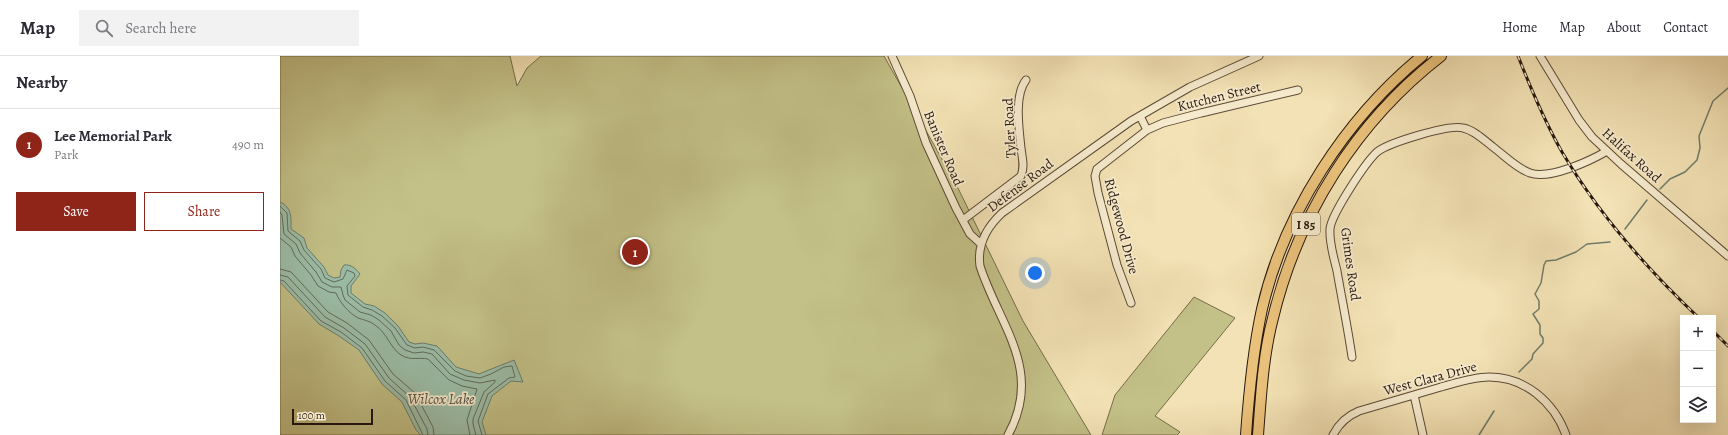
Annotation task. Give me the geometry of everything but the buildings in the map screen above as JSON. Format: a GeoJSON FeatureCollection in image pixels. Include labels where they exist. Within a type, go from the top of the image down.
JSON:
{"type":"FeatureCollection","features":[{"type":"Feature","properties":{"kind":"highway","name":"I 85"},"geometry":{"type":"LineString","coordinates":[[1246,435],[1252,364],[1263,307],[1280,252],[1302,202],[1344,138],[1385,90],[1422,56]]}},
{"type":"Feature","properties":{"kind":"highway","name":"I 85"},"geometry":{"type":"LineString","coordinates":[[1258,435],[1263,371],[1272,319],[1286,272],[1306,224],[1329,181],[1356,141],[1388,104],[1408,84],[1441,56]]}},
{"type":"Feature","properties":{"kind":"street","name":"Banister Road"},"geometry":{"type":"LineString","coordinates":[[892,56],[910,96],[926,143],[970,234],[981,244]]}},
{"type":"Feature","properties":{"kind":"street","name":"Defense Road"},"geometry":{"type":"LineString","coordinates":[[1008,435],[1018,410],[1021,394],[1021,372],[1013,340],[980,266],[979,259],[981,244],[990,225],[1002,213],[1140,116],[1190,87],[1259,56]]}},
{"type":"Feature","properties":{"kind":"street","name":"Halifax Road"},"geometry":{"type":"LineString","coordinates":[[1540,56],[1578,120],[1592,138],[1728,256]]}},
{"type":"Feature","properties":{"kind":"street","name":"Tyler Road"},"geometry":{"type":"LineString","coordinates":[[963,220],[1021,176],[1024,166],[1019,127],[1019,94],[1026,80]]}},
{"type":"Feature","properties":{"kind":"street","name":"Kutchen Street"},"geometry":{"type":"LineString","coordinates":[[1147,130],[1163,123],[1298,90]]}},
{"type":"Feature","properties":{"kind":"street"},"geometry":{"type":"LineString","coordinates":[[1140,116],[1147,130]]}},
{"type":"Feature","properties":{"kind":"street","name":"Grimes Road"},"geometry":{"type":"LineString","coordinates":[[1352,358],[1330,227],[1351,188],[1363,169],[1377,152],[1390,144],[1441,129],[1460,127],[1470,130],[1519,167],[1532,174],[1567,169],[1595,158],[1607,151]]}},
{"type":"Feature","properties":{"kind":"street","name":"Ridgewood Drive"},"geometry":{"type":"LineString","coordinates":[[1131,304],[1117,265],[1095,176],[1099,167],[1147,130]]}},
{"type":"Feature","properties":{"kind":"street","name":"West Clara Drive"},"geometry":{"type":"LineString","coordinates":[[1333,435],[1341,422],[1353,414],[1461,382],[1488,377],[1512,381],[1530,389],[1546,401],[1558,416],[1566,435]]}},
{"type":"Feature","properties":{"kind":"street"},"geometry":{"type":"LineString","coordinates":[[1414,395],[1423,435]]}},
{"type":"Feature","properties":{"kind":"shaded area"},"geometry":{"type":"Polygon","coordinates":[[[280,56],[510,56],[517,86],[527,68],[541,56],[884,56],[956,184],[1023,321],[1091,435],[280,435],[280,56]]]}},
{"type":"Feature","properties":{"kind":"shaded area"},"geometry":{"type":"Polygon","coordinates":[[[1194,297],[1235,318],[1155,416],[1180,432],[1177,435],[1102,435],[1115,395],[1194,297]]]}},
{"type":"Feature","properties":{"kind":"water","name":"Wilcox Lake"},"geometry":{"type":"Polygon","coordinates":[[[280,202],[289,210],[291,216],[291,229],[304,238],[307,248],[324,267],[328,275],[334,278],[340,277],[341,270],[344,265],[349,265],[355,269],[360,274],[351,286],[351,293],[365,304],[374,306],[385,313],[398,326],[409,342],[437,346],[456,367],[479,374],[514,360],[523,382],[511,381],[492,396],[482,422],[486,435],[421,435],[416,430],[402,402],[382,384],[359,350],[319,324],[280,282],[280,202]]]}},
{"type":"Feature","properties":{"kind":"waterway"},"geometry":{"type":"LineString","coordinates":[[1660,189],[1670,179],[1685,172],[1697,160],[1700,148],[1699,136],[1713,101],[1728,88]]}},
{"type":"Feature","properties":{"kind":"waterway"},"geometry":{"type":"LineString","coordinates":[[1625,229],[1647,200]]}},
{"type":"Feature","properties":{"kind":"waterway"},"geometry":{"type":"LineString","coordinates":[[1519,372],[1532,359],[1533,354],[1543,343],[1543,338],[1540,334],[1540,325],[1533,314],[1539,309],[1539,301],[1535,294],[1541,283],[1546,261],[1556,260],[1576,252],[1587,244],[1610,242]]}},
{"type":"Feature","properties":{"kind":"waterway"},"geometry":{"type":"LineString","coordinates":[[1479,435],[1494,411]]}},
{"type":"Feature","properties":{"kind":"railway"},"geometry":{"type":"LineString","coordinates":[[1518,56],[1538,105],[1556,141],[1576,175],[1625,240],[1643,261],[1696,315]]}},
{"type":"Feature","properties":{"kind":"railway"},"geometry":{"type":"LineString","coordinates":[[1716,334],[1728,346]]}},
{"type":"Feature","properties":{"kind":"place","name":"Lee Memorial Park"},"geometry":{"type":"Point","coordinates":[635,252]}}]}
